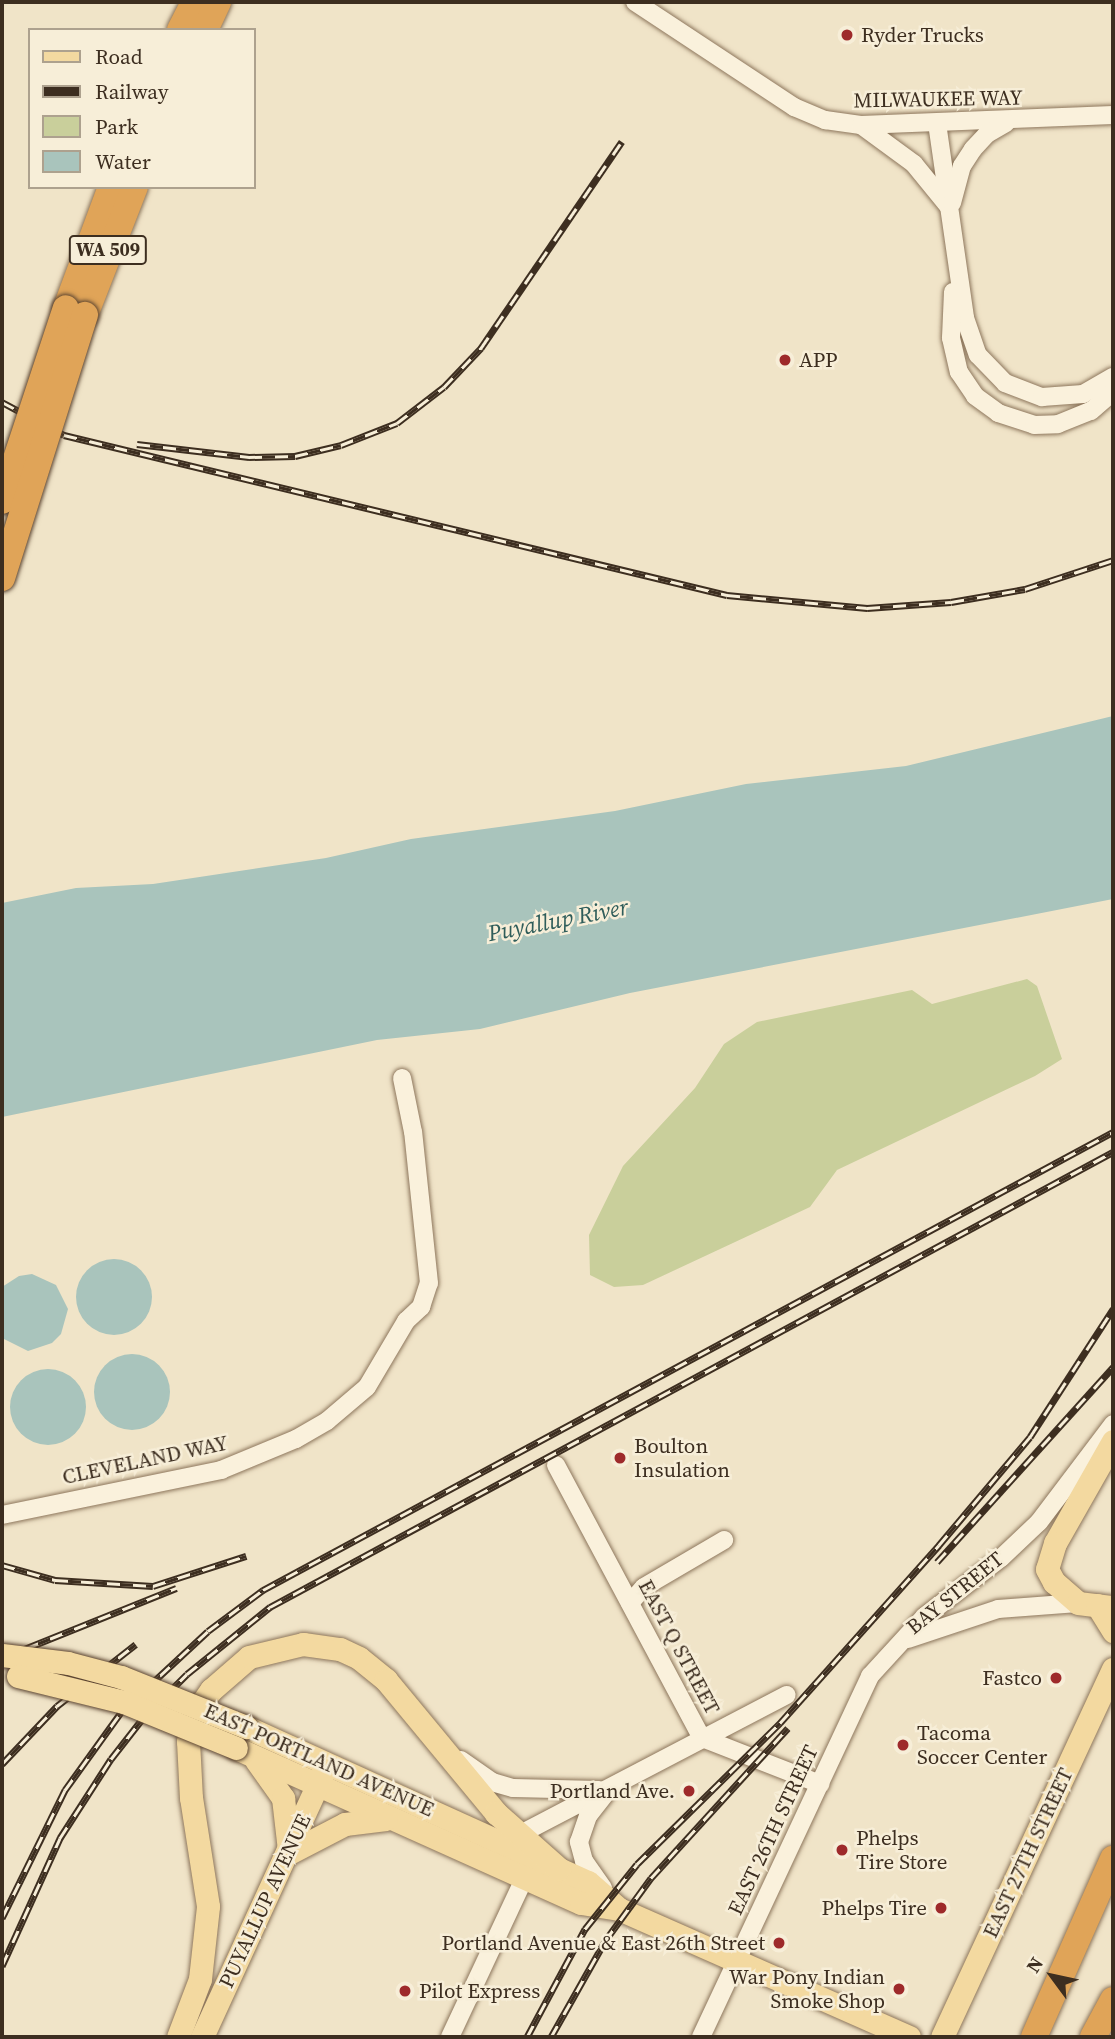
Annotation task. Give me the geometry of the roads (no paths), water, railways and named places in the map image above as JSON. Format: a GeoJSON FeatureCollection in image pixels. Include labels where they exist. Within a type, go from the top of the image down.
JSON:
{"type":"FeatureCollection","features":[{"type":"Feature","properties":{"kind":"highway"},"geometry":{"type":"LineString","coordinates":[[181,28],[194,2]]}},
{"type":"Feature","properties":{"kind":"highway"},"geometry":{"type":"LineString","coordinates":[[206,28],[218,2]]}},
{"type":"Feature","properties":{"kind":"highway","name":"WA 509"},"geometry":{"type":"LineString","coordinates":[[2,578],[110,189]]}},
{"type":"Feature","properties":{"kind":"highway","name":"WA 509"},"geometry":{"type":"LineString","coordinates":[[2,501],[75,311],[134,189]]}},
{"type":"Feature","properties":{"kind":"highway"},"geometry":{"type":"LineString","coordinates":[[1036,2034],[1113,1859]]}},
{"type":"Feature","properties":{"kind":"highway"},"geometry":{"type":"LineString","coordinates":[[1036,2034],[1113,1887]]}},
{"type":"Feature","properties":{"kind":"highway"},"geometry":{"type":"LineString","coordinates":[[1093,2037],[1113,2000]]}},
{"type":"Feature","properties":{"kind":"main road"},"geometry":{"type":"LineString","coordinates":[[1113,1441],[1048,1562],[1054,1582],[1096,1605],[1113,1631]]}},
{"type":"Feature","properties":{"kind":"main road"},"geometry":{"type":"LineString","coordinates":[[178,2037],[200,1979],[208,1906],[191,1798],[188,1741],[199,1707],[216,1683],[234,1666],[267,1650],[323,1645],[374,1668],[432,1732],[511,1839]]}},
{"type":"Feature","properties":{"kind":"main road","name":"EAST PORTLAND AVENUE"},"geometry":{"type":"LineString","coordinates":[[2,1655],[68,1662],[121,1678],[246,1727],[327,1764],[511,1839],[588,1882],[619,1909]]}},
{"type":"Feature","properties":{"kind":"main road","name":"EAST 27TH STREET"},"geometry":{"type":"LineString","coordinates":[[942,2037],[1112,1668]]}},
{"type":"Feature","properties":{"kind":"main road","name":"EAST PORTLAND AVENUE"},"geometry":{"type":"LineString","coordinates":[[2,1671],[124,1702],[244,1752],[522,1878],[581,1903],[619,1909],[909,2037]]}},
{"type":"Feature","properties":{"kind":"main road"},"geometry":{"type":"LineString","coordinates":[[244,1752],[283,1798],[289,1853],[345,1824],[391,1819]]}},
{"type":"Feature","properties":{"kind":"main road","name":"PUYALLUP AVENUE"},"geometry":{"type":"LineString","coordinates":[[201,2037],[289,1853],[327,1764]]}},
{"type":"Feature","properties":{"kind":"street","name":"MILWAUKEE WAY"},"geometry":{"type":"LineString","coordinates":[[635,2],[794,107],[825,120],[861,125],[1110,115]]}},
{"type":"Feature","properties":{"kind":"street"},"geometry":{"type":"LineString","coordinates":[[951,210],[962,166],[973,149],[987,134],[1011,121]]}},
{"type":"Feature","properties":{"kind":"street"},"geometry":{"type":"LineString","coordinates":[[937,123],[951,210],[954,358],[966,384],[986,405],[1010,419],[1046,426],[1081,417],[1113,392]]}},
{"type":"Feature","properties":{"kind":"street"},"geometry":{"type":"LineString","coordinates":[[861,125],[923,173],[951,210]]}},
{"type":"Feature","properties":{"kind":"street"},"geometry":{"type":"LineString","coordinates":[[954,258],[972,343],[986,365],[1005,383],[1029,394],[1056,398],[1083,394],[1113,377]]}},
{"type":"Feature","properties":{"kind":"street","name":"CLEVELAND WAY"},"geometry":{"type":"LineString","coordinates":[[2,1515],[221,1470],[296,1439],[327,1421],[367,1387],[406,1321],[421,1307],[429,1283],[413,1132],[402,1078]]}},
{"type":"Feature","properties":{"kind":"street","name":"BAY STREET"},"geometry":{"type":"LineString","coordinates":[[892,1646],[1038,1522],[1113,1424]]}},
{"type":"Feature","properties":{"kind":"street","name":"EAST Q STREET"},"geometry":{"type":"LineString","coordinates":[[556,1465],[702,1738],[820,1784]]}},
{"type":"Feature","properties":{"kind":"street"},"geometry":{"type":"LineString","coordinates":[[630,1603],[643,1587],[724,1540]]}},
{"type":"Feature","properties":{"kind":"street","name":"BAY STREET"},"geometry":{"type":"LineString","coordinates":[[892,1646],[930,1628],[998,1609],[1096,1605]]}},
{"type":"Feature","properties":{"kind":"street","name":"EAST 26TH STREET"},"geometry":{"type":"LineString","coordinates":[[701,2037],[870,1676],[892,1646]]}},
{"type":"Feature","properties":{"kind":"street"},"geometry":{"type":"LineString","coordinates":[[511,1839],[787,1695]]}},
{"type":"Feature","properties":{"kind":"street"},"geometry":{"type":"LineString","coordinates":[[432,1732],[476,1772],[513,1788],[559,1792],[610,1788]]}},
{"type":"Feature","properties":{"kind":"street"},"geometry":{"type":"LineString","coordinates":[[610,1788],[587,1816],[579,1842],[584,1861],[619,1909]]}},
{"type":"Feature","properties":{"kind":"street"},"geometry":{"type":"LineString","coordinates":[[450,2037],[522,1878],[535,1865],[559,1868]]}},
{"type":"Feature","properties":{"kind":"water","name":"Puyallup River"},"geometry":{"type":"Polygon","coordinates":[[[1113,716],[1113,899],[630,993],[480,1029],[377,1040],[2,1117],[2,903],[76,888],[153,884],[326,858],[411,839],[615,811],[746,784],[906,766],[1113,716]]]}},
{"type":"Feature","properties":{"kind":"water"},"geometry":{"type":"Polygon","coordinates":[[[114,1259],[129,1262],[141,1270],[149,1282],[152,1297],[149,1312],[141,1324],[129,1332],[114,1335],[99,1332],[87,1324],[79,1312],[76,1297],[79,1282],[87,1270],[99,1262],[114,1259]]]}},
{"type":"Feature","properties":{"kind":"water"},"geometry":{"type":"Polygon","coordinates":[[[32,1274],[56,1285],[68,1309],[61,1334],[52,1343],[28,1351],[2,1338],[2,1287],[19,1276],[32,1274]]]}},
{"type":"Feature","properties":{"kind":"water"},"geometry":{"type":"Polygon","coordinates":[[[132,1354],[146,1357],[159,1365],[167,1378],[170,1392],[167,1406],[159,1419],[146,1427],[132,1430],[118,1427],[105,1419],[97,1406],[94,1392],[97,1378],[105,1365],[118,1357],[132,1354]]]}},
{"type":"Feature","properties":{"kind":"water"},"geometry":{"type":"Polygon","coordinates":[[[48,1369],[62,1372],[75,1380],[83,1393],[86,1407],[83,1421],[75,1434],[62,1442],[48,1445],[34,1442],[21,1434],[13,1421],[10,1407],[13,1393],[21,1380],[34,1372],[48,1369]]]}},
{"type":"Feature","properties":{"kind":"railway"},"geometry":{"type":"LineString","coordinates":[[137,444],[249,457],[295,456],[341,445],[397,423],[444,387],[481,348],[622,141]]}},
{"type":"Feature","properties":{"kind":"railway"},"geometry":{"type":"LineString","coordinates":[[2,402],[64,435],[727,595],[867,608],[951,602],[1025,589],[1113,560]]}},
{"type":"Feature","properties":{"kind":"railway"},"geometry":{"type":"LineString","coordinates":[[2,1918],[65,1790],[122,1711],[208,1631],[263,1590],[1113,1132]]}},
{"type":"Feature","properties":{"kind":"railway"},"geometry":{"type":"LineString","coordinates":[[2,1966],[60,1838],[111,1759],[143,1718],[187,1674],[270,1607],[1113,1152]]}},
{"type":"Feature","properties":{"kind":"railway"},"geometry":{"type":"LineString","coordinates":[[527,2037],[585,1929],[637,1864],[780,1723],[939,1545],[1030,1437],[1113,1309]]}},
{"type":"Feature","properties":{"kind":"railway"},"geometry":{"type":"LineString","coordinates":[[937,1562],[1113,1367]]}},
{"type":"Feature","properties":{"kind":"railway"},"geometry":{"type":"LineString","coordinates":[[2,1565],[55,1580],[153,1586],[246,1556]]}},
{"type":"Feature","properties":{"kind":"railway"},"geometry":{"type":"LineString","coordinates":[[2,1658],[176,1588]]}},
{"type":"Feature","properties":{"kind":"railway"},"geometry":{"type":"LineString","coordinates":[[2,1764],[57,1706],[136,1644]]}},
{"type":"Feature","properties":{"kind":"railway"},"geometry":{"type":"LineString","coordinates":[[551,2037],[605,1941],[651,1878],[788,1728]]}},
{"type":"Feature","properties":{"kind":"place","name":"Ryder Trucks"},"geometry":{"type":"Point","coordinates":[847,35]}},
{"type":"Feature","properties":{"kind":"place","name":"APP"},"geometry":{"type":"Point","coordinates":[785,360]}},
{"type":"Feature","properties":{"kind":"place","name":"Boulton Insulation"},"geometry":{"type":"Point","coordinates":[620,1458]}},
{"type":"Feature","properties":{"kind":"place","name":"Fastco"},"geometry":{"type":"Point","coordinates":[1056,1678]}},
{"type":"Feature","properties":{"kind":"place","name":"Tacoma Soccer Center"},"geometry":{"type":"Point","coordinates":[903,1745]}},
{"type":"Feature","properties":{"kind":"place","name":"Portland Ave."},"geometry":{"type":"Point","coordinates":[689,1791]}},
{"type":"Feature","properties":{"kind":"place","name":"Phelps Tire Store"},"geometry":{"type":"Point","coordinates":[842,1850]}},
{"type":"Feature","properties":{"kind":"place","name":"Phelps Tire"},"geometry":{"type":"Point","coordinates":[941,1908]}},
{"type":"Feature","properties":{"kind":"place","name":"Portland Avenue & East 26th Street"},"geometry":{"type":"Point","coordinates":[779,1943]}},
{"type":"Feature","properties":{"kind":"place","name":"War Pony Indian Smoke Shop"},"geometry":{"type":"Point","coordinates":[899,1989]}},
{"type":"Feature","properties":{"kind":"place","name":"Pilot Express"},"geometry":{"type":"Point","coordinates":[405,1991]}}]}
